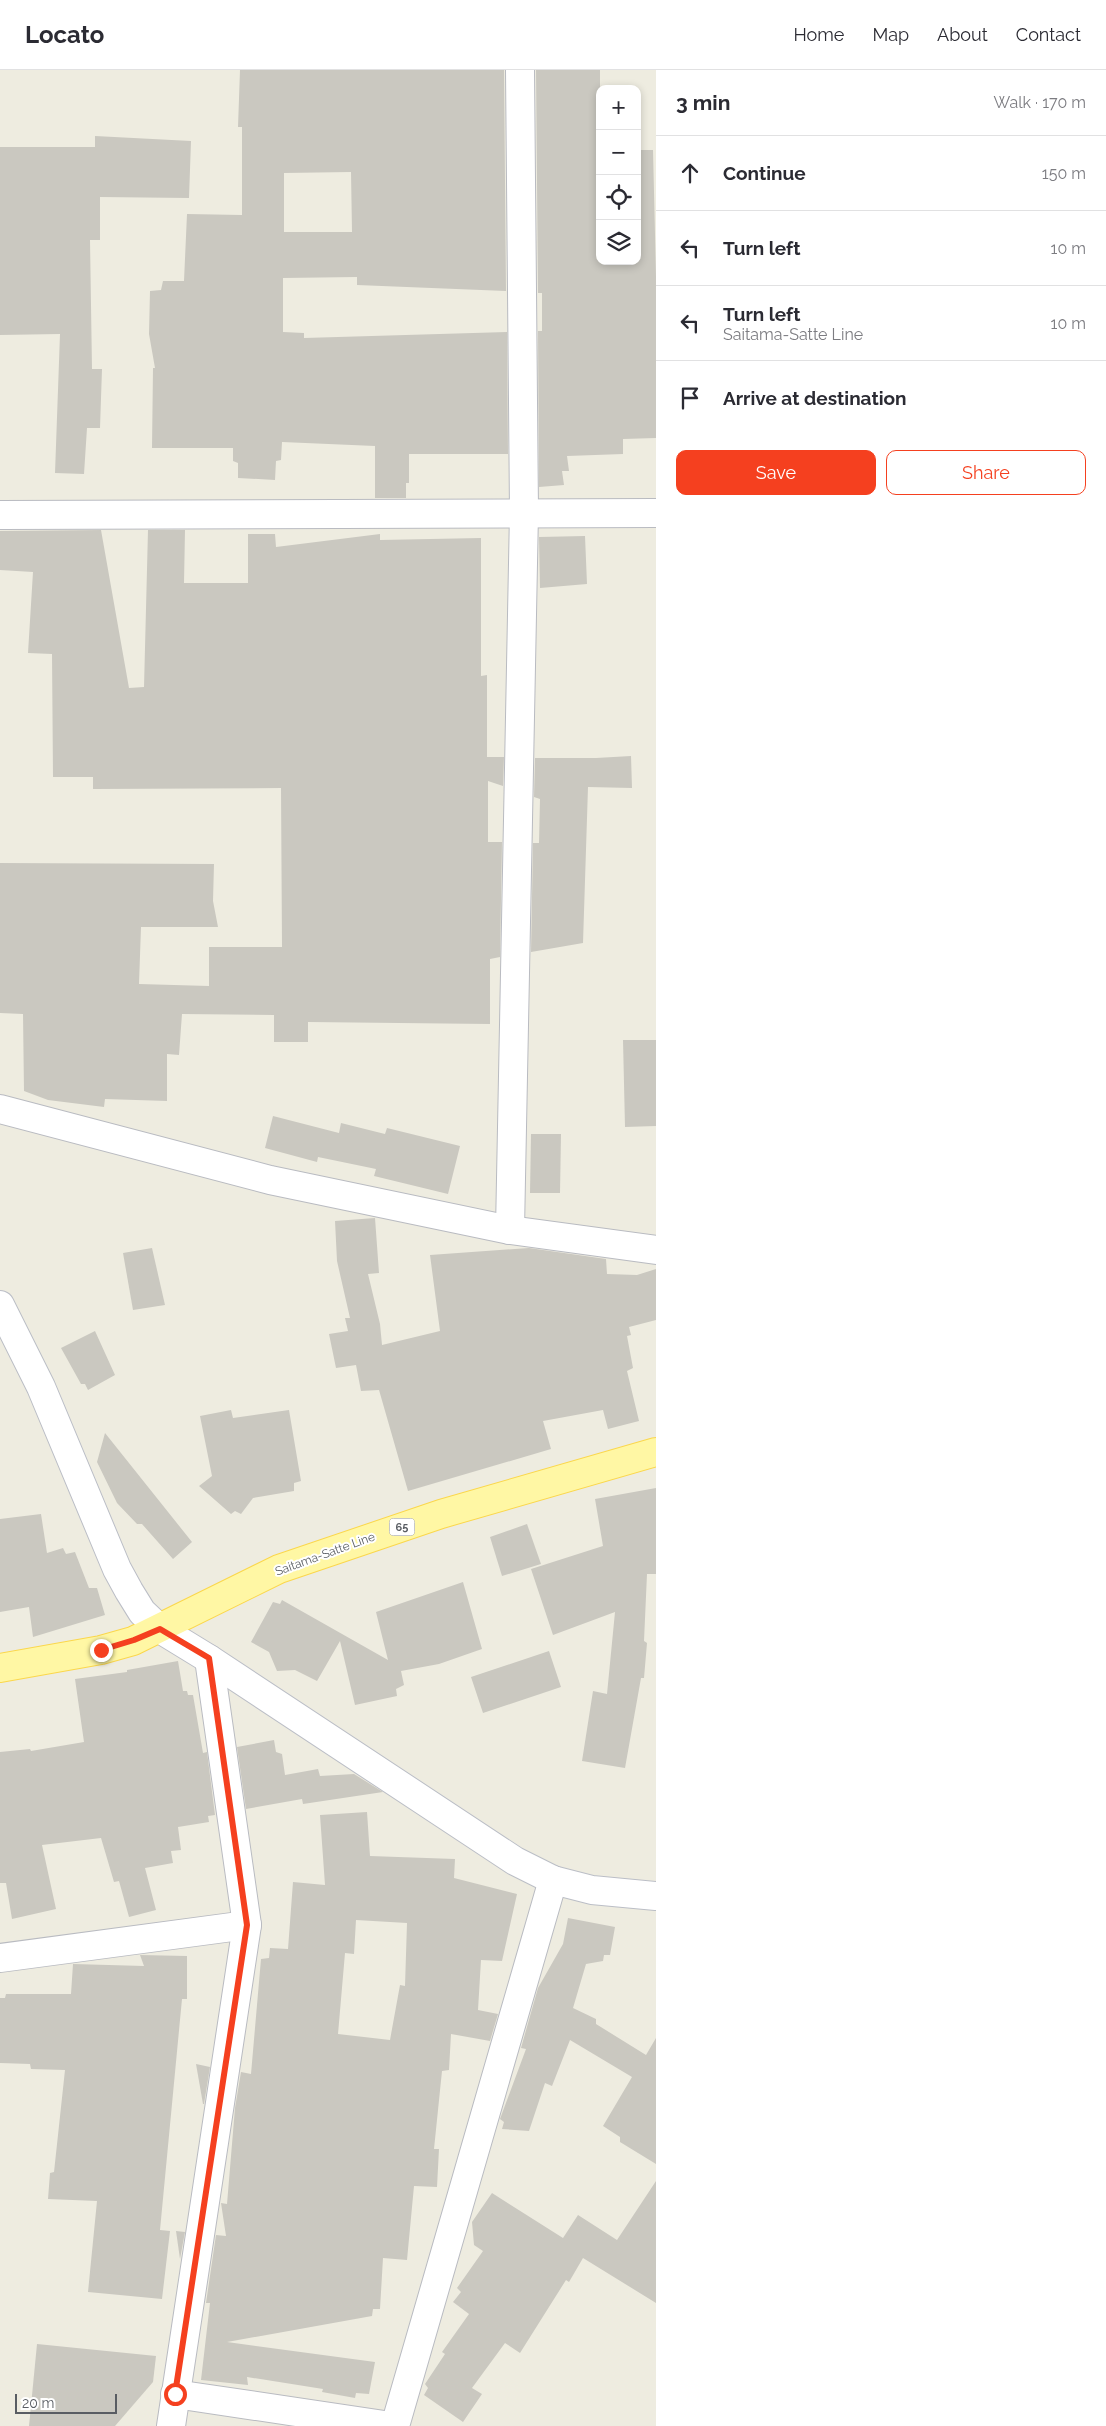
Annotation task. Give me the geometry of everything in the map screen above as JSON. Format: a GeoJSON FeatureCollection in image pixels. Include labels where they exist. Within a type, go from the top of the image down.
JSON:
{"type":"FeatureCollection","features":[{"type":"Feature","properties":{"kind":"main road","name":"Saitama-Satte Line"},"geometry":{"type":"LineString","coordinates":[[0,1668],[101,1650],[134,1640],[160,1629],[279,1569],[441,1514],[656,1452]]}},
{"type":"Feature","properties":{"kind":"street"},"geometry":{"type":"LineString","coordinates":[[510,1230],[524,512],[520,70]]}},
{"type":"Feature","properties":{"kind":"street"},"geometry":{"type":"LineString","coordinates":[[0,515],[656,513]]}},
{"type":"Feature","properties":{"kind":"street"},"geometry":{"type":"LineString","coordinates":[[0,1109],[270,1180],[510,1230],[656,1250]]}},
{"type":"Feature","properties":{"kind":"street"},"geometry":{"type":"LineString","coordinates":[[0,1305],[41,1386],[117,1569],[142,1612],[160,1629],[209,1658],[515,1861],[553,1880],[592,1890],[654,1898]]}},
{"type":"Feature","properties":{"kind":"street"},"geometry":{"type":"LineString","coordinates":[[172,2426],[175,2394],[247,1925],[209,1658]]}},
{"type":"Feature","properties":{"kind":"street"},"geometry":{"type":"LineString","coordinates":[[395,2426],[553,1880]]}},
{"type":"Feature","properties":{"kind":"street"},"geometry":{"type":"LineString","coordinates":[[0,1958],[247,1925]]}},
{"type":"Feature","properties":{"kind":"street"},"geometry":{"type":"LineString","coordinates":[[175,2394],[391,2426]]}},
{"type":"Feature","properties":{"kind":"building"},"geometry":{"type":"Polygon","coordinates":[[[240,70],[504,70],[506,291],[357,285],[357,277],[283,278],[283,332],[304,333],[304,338],[507,332],[508,454],[409,454],[409,483],[406,483],[406,498],[375,498],[375,446],[282,442],[281,460],[276,461],[275,480],[238,478],[238,463],[233,461],[233,448],[152,448],[153,368],[155,368],[149,334],[150,291],[161,290],[163,281],[184,281],[187,214],[242,215],[242,127],[238,127],[240,70]],[[351,172],[284,173],[284,232],[352,232],[351,172]]]}},
{"type":"Feature","properties":{"kind":"building"},"geometry":{"type":"Polygon","coordinates":[[[536,70],[600,70],[600,85],[596,85],[596,265],[641,265],[641,150],[653,150],[656,276],[656,438],[623,439],[623,454],[567,456],[569,471],[562,471],[564,485],[539,487],[538,331],[542,331],[542,293],[538,293],[536,70]]]}},
{"type":"Feature","properties":{"kind":"building"},"geometry":{"type":"Polygon","coordinates":[[[95,136],[191,141],[189,198],[100,197],[100,240],[90,240],[92,369],[102,369],[100,428],[87,428],[84,474],[55,473],[60,334],[0,335],[0,147],[95,147],[95,136]]]}},
{"type":"Feature","properties":{"kind":"building"},"geometry":{"type":"Polygon","coordinates":[[[101,530],[129,688],[144,687],[148,530],[185,530],[184,583],[248,583],[248,534],[275,534],[276,547],[380,534],[380,540],[481,538],[481,676],[487,675],[487,757],[504,757],[503,786],[488,781],[488,842],[502,842],[500,957],[490,959],[490,1024],[308,1022],[308,1042],[274,1042],[274,1015],[182,1014],[179,1055],[167,1054],[167,1101],[105,1099],[104,1107],[48,1100],[24,1091],[23,1014],[0,1013],[0,863],[214,864],[213,901],[218,927],[141,927],[139,984],[209,986],[209,947],[282,947],[281,788],[93,789],[93,777],[53,777],[52,654],[28,653],[33,572],[0,570],[0,531],[101,530]]]}},
{"type":"Feature","properties":{"kind":"building"},"geometry":{"type":"Polygon","coordinates":[[[585,536],[587,584],[540,588],[539,537],[585,536]]]}},
{"type":"Feature","properties":{"kind":"building"},"geometry":{"type":"Polygon","coordinates":[[[631,756],[632,788],[588,787],[583,943],[531,952],[533,843],[539,843],[540,799],[534,797],[535,758],[631,756]]]}},
{"type":"Feature","properties":{"kind":"building"},"geometry":{"type":"Polygon","coordinates":[[[623,1040],[656,1040],[656,1126],[625,1127],[623,1040]]]}},
{"type":"Feature","properties":{"kind":"building"},"geometry":{"type":"Polygon","coordinates":[[[273,1116],[339,1133],[341,1123],[385,1134],[387,1128],[460,1146],[448,1194],[374,1176],[376,1169],[318,1157],[317,1162],[265,1148],[273,1116]]]}},
{"type":"Feature","properties":{"kind":"building"},"geometry":{"type":"Polygon","coordinates":[[[531,1134],[561,1134],[560,1193],[530,1193],[531,1134]]]}},
{"type":"Feature","properties":{"kind":"building"},"geometry":{"type":"Polygon","coordinates":[[[375,1218],[379,1273],[368,1274],[380,1324],[382,1345],[440,1331],[430,1255],[529,1248],[606,1259],[607,1274],[637,1275],[656,1269],[656,1320],[629,1327],[631,1335],[627,1336],[633,1368],[627,1371],[639,1421],[608,1429],[603,1410],[543,1421],[551,1449],[408,1491],[379,1390],[361,1391],[356,1365],[336,1368],[329,1334],[348,1331],[345,1318],[350,1318],[337,1261],[335,1221],[375,1218]]]}},
{"type":"Feature","properties":{"kind":"building"},"geometry":{"type":"Polygon","coordinates":[[[152,1248],[165,1305],[133,1310],[123,1253],[152,1248]]]}},
{"type":"Feature","properties":{"kind":"building"},"geometry":{"type":"Polygon","coordinates":[[[95,1331],[115,1375],[88,1390],[85,1384],[81,1384],[61,1348],[95,1331]]]}},
{"type":"Feature","properties":{"kind":"building"},"geometry":{"type":"Polygon","coordinates":[[[231,1410],[233,1418],[289,1410],[301,1481],[294,1483],[294,1491],[253,1498],[241,1514],[235,1511],[231,1514],[199,1486],[212,1476],[200,1416],[231,1410]]]}},
{"type":"Feature","properties":{"kind":"building"},"geometry":{"type":"Polygon","coordinates":[[[105,1433],[192,1542],[173,1559],[142,1524],[137,1524],[117,1503],[97,1462],[105,1433]]]}},
{"type":"Feature","properties":{"kind":"building"},"geometry":{"type":"Polygon","coordinates":[[[656,1488],[656,1574],[647,1574],[644,1641],[647,1643],[644,1678],[641,1678],[625,1768],[582,1761],[593,1691],[607,1694],[615,1612],[553,1635],[531,1569],[603,1546],[595,1499],[656,1488]]]}},
{"type":"Feature","properties":{"kind":"building"},"geometry":{"type":"Polygon","coordinates":[[[41,1514],[47,1553],[63,1548],[66,1554],[75,1552],[89,1588],[97,1588],[105,1615],[33,1637],[29,1607],[0,1612],[0,1519],[41,1514]]]}},
{"type":"Feature","properties":{"kind":"building"},"geometry":{"type":"Polygon","coordinates":[[[527,1524],[541,1564],[502,1576],[490,1537],[527,1524]]]}},
{"type":"Feature","properties":{"kind":"building"},"geometry":{"type":"Polygon","coordinates":[[[463,1582],[482,1649],[439,1664],[401,1671],[404,1685],[396,1689],[397,1696],[355,1705],[340,1641],[317,1681],[295,1670],[277,1671],[269,1652],[251,1642],[273,1602],[280,1604],[282,1600],[388,1660],[376,1612],[463,1582]]]}},
{"type":"Feature","properties":{"kind":"building"},"geometry":{"type":"Polygon","coordinates":[[[549,1651],[561,1687],[483,1713],[471,1677],[549,1651]]]}},
{"type":"Feature","properties":{"kind":"building"},"geometry":{"type":"Polygon","coordinates":[[[178,1661],[183,1691],[187,1691],[188,1695],[193,1695],[203,1753],[207,1752],[215,1815],[208,1816],[209,1822],[178,1827],[181,1850],[171,1851],[173,1863],[145,1868],[156,1910],[129,1917],[119,1881],[114,1882],[101,1838],[42,1845],[56,1909],[12,1919],[6,1883],[0,1883],[0,1752],[30,1749],[31,1751],[84,1742],[75,1679],[127,1672],[127,1670],[178,1661]]]}},
{"type":"Feature","properties":{"kind":"building"},"geometry":{"type":"Polygon","coordinates":[[[274,1740],[276,1752],[282,1754],[285,1775],[318,1769],[320,1776],[354,1774],[383,1792],[303,1804],[302,1799],[246,1809],[237,1747],[274,1740]]]}},
{"type":"Feature","properties":{"kind":"building"},"geometry":{"type":"Polygon","coordinates":[[[367,1812],[370,1856],[455,1859],[454,1878],[517,1894],[502,1961],[481,1960],[478,2010],[498,2014],[490,2041],[451,2034],[449,2070],[442,2071],[434,2149],[439,2149],[437,2187],[414,2186],[407,2260],[383,2258],[380,2309],[373,2309],[372,2316],[227,2342],[375,2362],[369,2394],[356,2393],[355,2398],[322,2392],[323,2389],[247,2377],[248,2385],[201,2380],[210,2303],[206,2303],[216,2235],[226,2236],[221,2203],[227,2204],[235,2108],[241,2072],[251,2074],[261,1959],[269,1958],[270,1948],[288,1949],[293,1882],[325,1885],[320,1815],[367,1812]],[[356,1920],[354,1954],[345,1953],[338,2034],[390,2040],[400,1985],[405,1986],[407,1923],[356,1920]]]}},
{"type":"Feature","properties":{"kind":"building"},"geometry":{"type":"Polygon","coordinates":[[[568,1918],[615,1927],[610,1955],[604,1955],[603,1961],[586,1964],[573,2008],[596,2019],[596,2024],[646,2055],[656,2038],[656,2164],[620,2142],[620,2137],[603,2126],[632,2077],[570,2040],[552,2086],[545,2083],[529,2131],[502,2129],[504,2122],[500,2119],[526,2049],[521,2048],[538,1988],[563,1944],[568,1918]]]}},
{"type":"Feature","properties":{"kind":"building"},"geometry":{"type":"Polygon","coordinates":[[[140,1955],[187,1956],[187,1999],[182,1999],[160,2230],[170,2231],[162,2299],[88,2292],[97,2201],[48,2199],[50,2173],[54,2172],[65,2070],[31,2069],[30,2064],[0,2063],[0,1998],[5,1998],[6,1994],[71,1994],[73,1964],[144,1966],[140,1955]]]}},
{"type":"Feature","properties":{"kind":"building"},"geometry":{"type":"Polygon","coordinates":[[[196,2064],[210,2067],[204,2104],[203,2104],[196,2064]]]}},
{"type":"Feature","properties":{"kind":"building"},"geometry":{"type":"Polygon","coordinates":[[[656,2181],[656,2303],[583,2258],[569,2282],[566,2280],[520,2353],[505,2343],[472,2388],[482,2394],[463,2422],[424,2395],[428,2388],[425,2384],[445,2354],[442,2352],[469,2314],[453,2302],[461,2292],[457,2288],[483,2251],[474,2245],[472,2222],[492,2193],[563,2238],[578,2215],[617,2240],[656,2181]]]}},
{"type":"Feature","properties":{"kind":"building"},"geometry":{"type":"Polygon","coordinates":[[[176,2231],[185,2232],[180,2259],[176,2231]]]}},
{"type":"Feature","properties":{"kind":"building"},"geometry":{"type":"Polygon","coordinates":[[[37,2344],[156,2356],[153,2382],[115,2426],[29,2426],[37,2344]]]}},
{"type":"Feature","properties":{"kind":"route"},"geometry":{"type":"LineString","coordinates":[[101,1650],[134,1640],[160,1629],[209,1658],[247,1925],[175,2394]]}}]}
